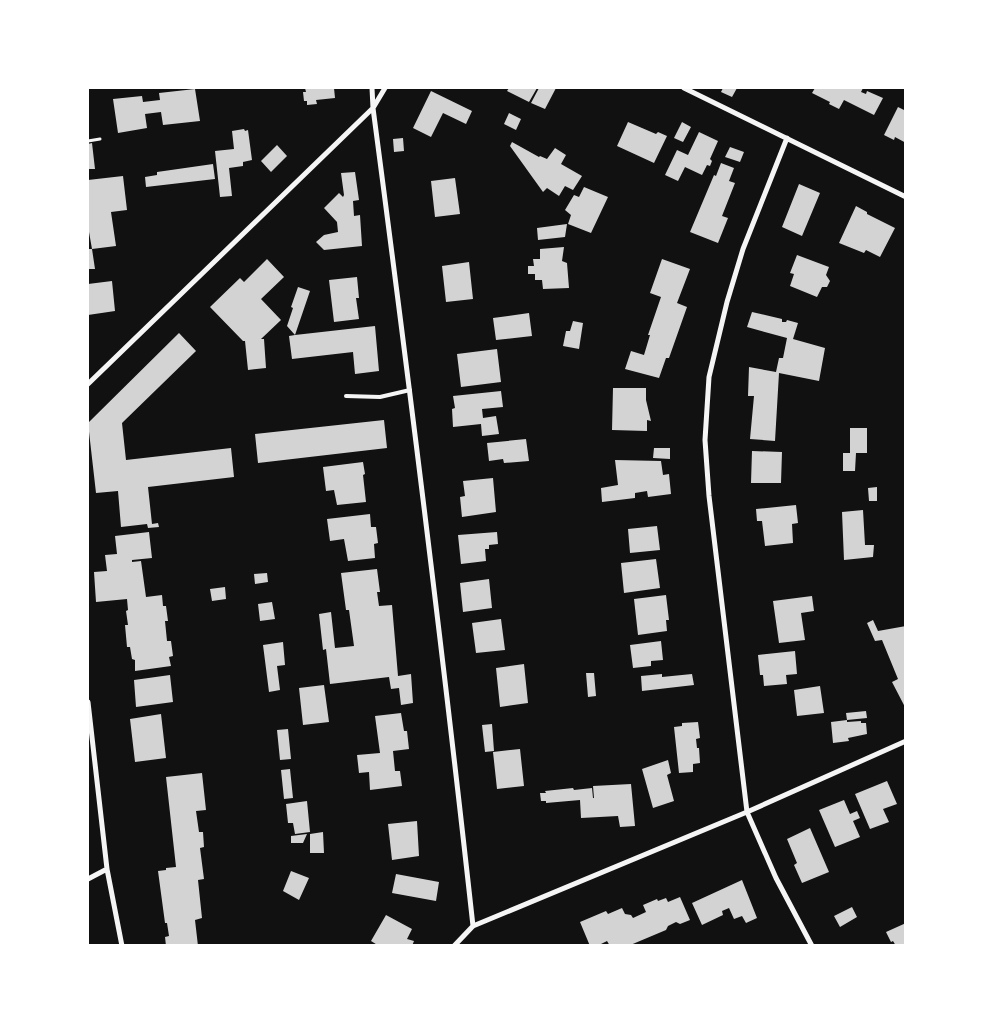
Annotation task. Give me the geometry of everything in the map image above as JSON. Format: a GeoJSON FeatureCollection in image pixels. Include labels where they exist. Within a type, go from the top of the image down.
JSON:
{"type":"FeatureCollection","features":[{"type":"Feature","properties":{"kind":"street"},"geometry":{"type":"LineString","coordinates":[[372,88],[450,714],[473,926]]}},
{"type":"Feature","properties":{"kind":"street"},"geometry":{"type":"LineString","coordinates":[[88,384],[373,108],[385,88]]}},
{"type":"Feature","properties":{"kind":"street"},"geometry":{"type":"LineString","coordinates":[[684,88],[906,197]]}},
{"type":"Feature","properties":{"kind":"street"},"geometry":{"type":"LineString","coordinates":[[787,138],[743,249],[727,302],[709,377],[705,430],[709,496],[747,812],[776,878],[812,946]]}},
{"type":"Feature","properties":{"kind":"street"},"geometry":{"type":"LineString","coordinates":[[88,702],[107,869],[122,946]]}},
{"type":"Feature","properties":{"kind":"street"},"geometry":{"type":"LineString","coordinates":[[454,946],[473,926],[747,812],[906,742]]}},
{"type":"Feature","properties":{"kind":"street"},"geometry":{"type":"LineString","coordinates":[[88,879],[107,869]]}},
{"type":"Feature","properties":{"kind":"lane"},"geometry":{"type":"LineString","coordinates":[[346,396],[380,397],[410,390]]}},
{"type":"Feature","properties":{"kind":"path"},"geometry":{"type":"LineString","coordinates":[[88,141],[100,140]]}},
{"type":"Feature","properties":{"kind":"building"},"geometry":{"type":"Polygon","coordinates":[[[305,88],[334,88],[335,98],[316,100],[317,104],[307,105],[307,101],[304,101],[303,92],[306,92],[305,88]]]}},
{"type":"Feature","properties":{"kind":"building"},"geometry":{"type":"Polygon","coordinates":[[[509,88],[537,88],[529,102],[507,91],[509,88]]]}},
{"type":"Feature","properties":{"kind":"building"},"geometry":{"type":"Polygon","coordinates":[[[539,88],[556,88],[545,109],[531,103],[539,88]]]}},
{"type":"Feature","properties":{"kind":"building"},"geometry":{"type":"Polygon","coordinates":[[[723,88],[737,88],[732,97],[721,92],[723,88]]]}},
{"type":"Feature","properties":{"kind":"building"},"geometry":{"type":"Polygon","coordinates":[[[815,88],[863,88],[861,92],[866,94],[867,91],[883,98],[874,115],[844,100],[839,109],[812,93],[815,88]]]}},
{"type":"Feature","properties":{"kind":"building"},"geometry":{"type":"Polygon","coordinates":[[[195,89],[200,121],[163,125],[161,112],[145,114],[147,128],[118,133],[113,99],[142,96],[143,102],[160,100],[159,93],[195,89]]]}},
{"type":"Feature","properties":{"kind":"building"},"geometry":{"type":"Polygon","coordinates":[[[431,91],[472,111],[466,124],[443,113],[431,137],[413,128],[431,91]]]}},
{"type":"Feature","properties":{"kind":"building"},"geometry":{"type":"Polygon","coordinates":[[[898,107],[906,111],[906,143],[895,137],[894,140],[884,135],[898,107]]]}},
{"type":"Feature","properties":{"kind":"building"},"geometry":{"type":"Polygon","coordinates":[[[509,113],[521,119],[516,130],[504,124],[509,113]]]}},
{"type":"Feature","properties":{"kind":"building"},"geometry":{"type":"Polygon","coordinates":[[[628,122],[656,134],[658,132],[667,136],[654,163],[617,146],[628,122]]]}},
{"type":"Feature","properties":{"kind":"building"},"geometry":{"type":"Polygon","coordinates":[[[682,122],[691,127],[683,142],[674,138],[682,122]]]}},
{"type":"Feature","properties":{"kind":"building"},"geometry":{"type":"Polygon","coordinates":[[[244,129],[245,131],[248,130],[252,160],[243,162],[243,166],[229,168],[232,196],[220,197],[215,151],[234,149],[232,131],[244,129]]]}},
{"type":"Feature","properties":{"kind":"building"},"geometry":{"type":"Polygon","coordinates":[[[699,132],[718,141],[710,159],[712,161],[710,166],[707,165],[702,175],[685,167],[678,181],[665,175],[677,150],[688,155],[699,132]]]}},
{"type":"Feature","properties":{"kind":"building"},"geometry":{"type":"Polygon","coordinates":[[[403,138],[404,151],[394,152],[393,139],[403,138]]]}},
{"type":"Feature","properties":{"kind":"building"},"geometry":{"type":"Polygon","coordinates":[[[512,142],[539,157],[547,159],[555,148],[566,155],[561,164],[582,176],[573,190],[565,186],[559,196],[547,188],[543,192],[510,146],[512,142]]]}},
{"type":"Feature","properties":{"kind":"building"},"geometry":{"type":"Polygon","coordinates":[[[92,143],[95,169],[88,169],[88,144],[92,143]]]}},
{"type":"Feature","properties":{"kind":"building"},"geometry":{"type":"Polygon","coordinates":[[[277,145],[287,156],[271,172],[261,161],[277,145]]]}},
{"type":"Feature","properties":{"kind":"building"},"geometry":{"type":"Polygon","coordinates":[[[730,147],[744,152],[740,162],[725,157],[730,147]]]}},
{"type":"Feature","properties":{"kind":"building"},"geometry":{"type":"Polygon","coordinates":[[[721,163],[734,168],[729,181],[735,183],[722,216],[728,218],[718,243],[690,232],[721,163]]]}},
{"type":"Feature","properties":{"kind":"building"},"geometry":{"type":"Polygon","coordinates":[[[213,164],[215,179],[146,187],[145,177],[157,175],[157,172],[213,164]]]}},
{"type":"Feature","properties":{"kind":"building"},"geometry":{"type":"Polygon","coordinates":[[[355,172],[359,200],[353,201],[354,216],[360,215],[362,246],[324,250],[316,242],[324,235],[338,232],[337,222],[324,208],[339,193],[343,197],[344,195],[341,173],[355,172]]]}},
{"type":"Feature","properties":{"kind":"building"},"geometry":{"type":"Polygon","coordinates":[[[123,176],[127,210],[111,212],[116,246],[92,249],[88,232],[88,180],[123,176]]]}},
{"type":"Feature","properties":{"kind":"building"},"geometry":{"type":"Polygon","coordinates":[[[455,178],[460,214],[435,217],[431,181],[455,178]]]}},
{"type":"Feature","properties":{"kind":"building"},"geometry":{"type":"Polygon","coordinates":[[[799,184],[820,193],[802,236],[782,227],[799,184]]]}},
{"type":"Feature","properties":{"kind":"building"},"geometry":{"type":"Polygon","coordinates":[[[584,187],[608,197],[591,233],[568,224],[571,215],[565,210],[574,195],[579,197],[584,187]]]}},
{"type":"Feature","properties":{"kind":"building"},"geometry":{"type":"Polygon","coordinates":[[[856,206],[867,212],[867,214],[895,228],[880,257],[866,250],[864,253],[839,243],[856,206]]]}},
{"type":"Feature","properties":{"kind":"building"},"geometry":{"type":"Polygon","coordinates":[[[567,224],[565,237],[538,240],[537,228],[567,224]]]}},
{"type":"Feature","properties":{"kind":"building"},"geometry":{"type":"Polygon","coordinates":[[[564,247],[562,261],[567,263],[569,288],[543,289],[542,280],[535,280],[535,274],[528,274],[528,266],[534,266],[533,259],[540,259],[540,249],[564,247]]]}},
{"type":"Feature","properties":{"kind":"building"},"geometry":{"type":"Polygon","coordinates":[[[88,249],[92,249],[95,269],[88,269],[88,249]]]}},
{"type":"Feature","properties":{"kind":"building"},"geometry":{"type":"Polygon","coordinates":[[[797,255],[829,267],[826,275],[830,281],[827,287],[822,287],[817,297],[790,286],[794,274],[790,273],[797,255]]]}},
{"type":"Feature","properties":{"kind":"building"},"geometry":{"type":"Polygon","coordinates":[[[267,259],[284,277],[261,299],[281,320],[261,339],[264,339],[266,368],[248,370],[245,341],[210,307],[240,278],[244,282],[267,259]]]}},
{"type":"Feature","properties":{"kind":"building"},"geometry":{"type":"Polygon","coordinates":[[[662,259],[690,269],[677,303],[687,307],[669,358],[666,358],[659,378],[625,369],[631,351],[644,355],[650,335],[648,335],[661,297],[650,293],[662,259]]]}},
{"type":"Feature","properties":{"kind":"building"},"geometry":{"type":"Polygon","coordinates":[[[469,262],[473,299],[446,302],[442,266],[469,262]]]}},
{"type":"Feature","properties":{"kind":"building"},"geometry":{"type":"Polygon","coordinates":[[[357,277],[359,298],[356,298],[359,319],[334,322],[329,280],[357,277]]]}},
{"type":"Feature","properties":{"kind":"building"},"geometry":{"type":"Polygon","coordinates":[[[112,281],[115,311],[88,315],[88,284],[112,281]]]}},
{"type":"Feature","properties":{"kind":"building"},"geometry":{"type":"Polygon","coordinates":[[[298,287],[310,291],[295,335],[287,326],[298,287]]]}},
{"type":"Feature","properties":{"kind":"building"},"geometry":{"type":"Polygon","coordinates":[[[752,312],[782,319],[782,322],[787,320],[798,323],[793,339],[825,348],[819,381],[779,373],[775,441],[750,439],[754,396],[748,396],[749,367],[776,372],[779,358],[783,358],[787,338],[747,327],[752,312]]]}},
{"type":"Feature","properties":{"kind":"building"},"geometry":{"type":"Polygon","coordinates":[[[529,313],[532,336],[496,340],[493,318],[529,313]]]}},
{"type":"Feature","properties":{"kind":"building"},"geometry":{"type":"Polygon","coordinates":[[[573,321],[583,323],[579,349],[563,346],[566,331],[570,331],[573,321]]]}},
{"type":"Feature","properties":{"kind":"building"},"geometry":{"type":"Polygon","coordinates":[[[375,326],[379,371],[355,374],[353,352],[292,359],[289,336],[375,326]]]}},
{"type":"Feature","properties":{"kind":"building"},"geometry":{"type":"Polygon","coordinates":[[[179,333],[196,351],[122,423],[126,460],[231,448],[234,477],[148,487],[152,524],[158,523],[159,527],[148,528],[147,524],[121,527],[118,491],[96,493],[88,423],[179,333]]]}},
{"type":"Feature","properties":{"kind":"building"},"geometry":{"type":"Polygon","coordinates":[[[497,349],[501,382],[461,387],[457,354],[497,349]]]}},
{"type":"Feature","properties":{"kind":"building"},"geometry":{"type":"Polygon","coordinates":[[[613,388],[646,388],[646,400],[651,421],[647,420],[647,431],[612,430],[613,388]]]}},
{"type":"Feature","properties":{"kind":"building"},"geometry":{"type":"Polygon","coordinates":[[[501,391],[503,407],[482,409],[483,418],[496,416],[499,434],[482,436],[481,424],[453,427],[452,409],[455,408],[453,396],[501,391]]]}},
{"type":"Feature","properties":{"kind":"building"},"geometry":{"type":"Polygon","coordinates":[[[384,420],[387,448],[258,463],[255,434],[384,420]]]}},
{"type":"Feature","properties":{"kind":"building"},"geometry":{"type":"Polygon","coordinates":[[[850,428],[867,428],[867,453],[856,453],[855,471],[843,471],[843,453],[850,453],[850,428]]]}},
{"type":"Feature","properties":{"kind":"building"},"geometry":{"type":"Polygon","coordinates":[[[526,439],[529,461],[504,463],[503,459],[489,461],[487,443],[526,439]]]}},
{"type":"Feature","properties":{"kind":"building"},"geometry":{"type":"Polygon","coordinates":[[[654,448],[670,448],[670,459],[653,458],[654,448]]]}},
{"type":"Feature","properties":{"kind":"building"},"geometry":{"type":"Polygon","coordinates":[[[752,451],[782,452],[781,483],[751,483],[752,451]]]}},
{"type":"Feature","properties":{"kind":"building"},"geometry":{"type":"Polygon","coordinates":[[[615,460],[661,461],[663,475],[669,474],[671,494],[648,497],[647,491],[635,493],[635,498],[602,502],[601,488],[618,485],[615,460]]]}},
{"type":"Feature","properties":{"kind":"building"},"geometry":{"type":"Polygon","coordinates":[[[363,462],[366,502],[337,505],[334,490],[326,491],[323,467],[363,462]]]}},
{"type":"Feature","properties":{"kind":"building"},"geometry":{"type":"Polygon","coordinates":[[[493,478],[496,512],[462,517],[460,497],[465,496],[463,481],[493,478]]]}},
{"type":"Feature","properties":{"kind":"building"},"geometry":{"type":"Polygon","coordinates":[[[877,487],[877,501],[869,501],[868,488],[877,487]]]}},
{"type":"Feature","properties":{"kind":"building"},"geometry":{"type":"Polygon","coordinates":[[[796,505],[798,523],[792,524],[793,543],[765,546],[762,521],[757,521],[756,509],[796,505]]]}},
{"type":"Feature","properties":{"kind":"building"},"geometry":{"type":"Polygon","coordinates":[[[863,510],[865,545],[874,545],[873,557],[844,560],[842,512],[863,510]]]}},
{"type":"Feature","properties":{"kind":"building"},"geometry":{"type":"Polygon","coordinates":[[[370,514],[371,527],[376,527],[378,543],[374,544],[375,558],[348,561],[344,539],[330,541],[327,519],[370,514]]]}},
{"type":"Feature","properties":{"kind":"building"},"geometry":{"type":"Polygon","coordinates":[[[657,526],[660,550],[630,553],[628,529],[657,526]]]}},
{"type":"Feature","properties":{"kind":"building"},"geometry":{"type":"Polygon","coordinates":[[[149,532],[152,558],[132,560],[132,562],[141,561],[146,597],[162,595],[168,621],[165,621],[167,641],[171,641],[173,656],[169,657],[171,666],[135,671],[135,660],[132,659],[130,647],[127,647],[125,625],[128,625],[127,599],[96,602],[94,572],[107,571],[105,555],[117,554],[115,536],[149,532]]]}},
{"type":"Feature","properties":{"kind":"building"},"geometry":{"type":"Polygon","coordinates":[[[497,532],[498,544],[489,545],[489,549],[485,549],[486,561],[461,564],[458,535],[497,532]]]}},
{"type":"Feature","properties":{"kind":"building"},"geometry":{"type":"Polygon","coordinates":[[[656,559],[660,588],[624,593],[621,563],[656,559]]]}},
{"type":"Feature","properties":{"kind":"building"},"geometry":{"type":"Polygon","coordinates":[[[377,569],[380,592],[377,592],[379,606],[392,605],[398,676],[411,674],[413,703],[401,705],[399,688],[391,689],[389,677],[330,684],[326,649],[323,650],[319,614],[331,612],[335,648],[354,646],[349,610],[346,610],[341,573],[377,569]]]}},
{"type":"Feature","properties":{"kind":"building"},"geometry":{"type":"Polygon","coordinates":[[[267,573],[268,582],[255,584],[254,574],[267,573]]]}},
{"type":"Feature","properties":{"kind":"building"},"geometry":{"type":"Polygon","coordinates":[[[489,579],[492,608],[463,612],[460,583],[489,579]]]}},
{"type":"Feature","properties":{"kind":"building"},"geometry":{"type":"Polygon","coordinates":[[[225,587],[226,599],[212,601],[210,589],[225,587]]]}},
{"type":"Feature","properties":{"kind":"building"},"geometry":{"type":"Polygon","coordinates":[[[666,595],[669,620],[666,620],[667,631],[638,635],[634,599],[666,595]]]}},
{"type":"Feature","properties":{"kind":"building"},"geometry":{"type":"Polygon","coordinates":[[[812,596],[814,611],[801,613],[805,640],[779,643],[773,601],[812,596]]]}},
{"type":"Feature","properties":{"kind":"building"},"geometry":{"type":"Polygon","coordinates":[[[272,602],[275,619],[260,621],[258,604],[272,602]]]}},
{"type":"Feature","properties":{"kind":"building"},"geometry":{"type":"Polygon","coordinates":[[[501,619],[505,650],[476,653],[472,623],[501,619]]]}},
{"type":"Feature","properties":{"kind":"building"},"geometry":{"type":"Polygon","coordinates":[[[873,620],[878,631],[906,626],[906,709],[892,682],[898,679],[882,640],[875,641],[867,623],[873,620]]]}},
{"type":"Feature","properties":{"kind":"building"},"geometry":{"type":"Polygon","coordinates":[[[661,641],[663,660],[651,661],[651,666],[633,668],[630,645],[661,641]]]}},
{"type":"Feature","properties":{"kind":"building"},"geometry":{"type":"Polygon","coordinates":[[[283,642],[285,665],[277,666],[280,690],[269,692],[263,645],[283,642]]]}},
{"type":"Feature","properties":{"kind":"building"},"geometry":{"type":"Polygon","coordinates":[[[795,651],[797,674],[786,675],[787,684],[764,686],[763,675],[760,675],[758,655],[795,651]]]}},
{"type":"Feature","properties":{"kind":"building"},"geometry":{"type":"Polygon","coordinates":[[[524,664],[528,703],[500,707],[496,668],[524,664]]]}},
{"type":"Feature","properties":{"kind":"building"},"geometry":{"type":"Polygon","coordinates":[[[586,673],[594,673],[596,696],[588,697],[586,673]]]}},
{"type":"Feature","properties":{"kind":"building"},"geometry":{"type":"Polygon","coordinates":[[[662,674],[662,677],[692,674],[694,685],[642,691],[641,676],[662,674]]]}},
{"type":"Feature","properties":{"kind":"building"},"geometry":{"type":"Polygon","coordinates":[[[170,675],[173,702],[136,707],[134,680],[170,675]]]}},
{"type":"Feature","properties":{"kind":"building"},"geometry":{"type":"Polygon","coordinates":[[[324,685],[329,722],[303,725],[299,688],[324,685]]]}},
{"type":"Feature","properties":{"kind":"building"},"geometry":{"type":"Polygon","coordinates":[[[820,686],[824,713],[797,716],[794,690],[820,686]]]}},
{"type":"Feature","properties":{"kind":"building"},"geometry":{"type":"Polygon","coordinates":[[[866,711],[867,718],[847,720],[846,713],[866,711]]]}},
{"type":"Feature","properties":{"kind":"building"},"geometry":{"type":"Polygon","coordinates":[[[401,713],[404,731],[407,731],[409,749],[393,751],[395,771],[400,771],[402,786],[370,790],[369,772],[359,773],[357,755],[380,753],[375,716],[401,713]]]}},
{"type":"Feature","properties":{"kind":"building"},"geometry":{"type":"Polygon","coordinates":[[[161,714],[166,758],[135,762],[130,719],[161,714]]]}},
{"type":"Feature","properties":{"kind":"building"},"geometry":{"type":"Polygon","coordinates":[[[847,720],[847,722],[861,721],[861,723],[866,723],[867,734],[848,738],[849,741],[833,743],[831,722],[847,720]]]}},
{"type":"Feature","properties":{"kind":"building"},"geometry":{"type":"Polygon","coordinates":[[[698,722],[700,738],[696,739],[700,763],[693,764],[693,772],[679,773],[674,727],[682,726],[682,723],[698,722]]]}},
{"type":"Feature","properties":{"kind":"building"},"geometry":{"type":"Polygon","coordinates":[[[492,724],[494,751],[485,752],[482,725],[492,724]]]}},
{"type":"Feature","properties":{"kind":"building"},"geometry":{"type":"Polygon","coordinates":[[[288,729],[291,759],[280,760],[277,730],[288,729]]]}},
{"type":"Feature","properties":{"kind":"building"},"geometry":{"type":"Polygon","coordinates":[[[520,749],[524,786],[497,789],[493,752],[520,749]]]}},
{"type":"Feature","properties":{"kind":"building"},"geometry":{"type":"Polygon","coordinates":[[[668,760],[671,773],[667,775],[674,801],[653,808],[642,769],[668,760]]]}},
{"type":"Feature","properties":{"kind":"building"},"geometry":{"type":"Polygon","coordinates":[[[290,769],[293,798],[284,799],[281,770],[290,769]]]}},
{"type":"Feature","properties":{"kind":"building"},"geometry":{"type":"Polygon","coordinates":[[[202,773],[206,810],[196,811],[199,832],[203,832],[204,847],[200,848],[204,879],[198,880],[202,918],[195,920],[198,946],[166,946],[165,937],[169,936],[167,923],[165,923],[158,871],[176,867],[166,777],[202,773]]]}},
{"type":"Feature","properties":{"kind":"building"},"geometry":{"type":"Polygon","coordinates":[[[887,781],[897,804],[883,809],[889,822],[870,829],[855,794],[887,781]]]}},
{"type":"Feature","properties":{"kind":"building"},"geometry":{"type":"Polygon","coordinates":[[[631,784],[635,826],[620,827],[618,816],[581,818],[580,800],[546,803],[546,801],[541,801],[540,793],[546,793],[545,791],[592,788],[594,798],[593,786],[631,784]]]}},
{"type":"Feature","properties":{"kind":"building"},"geometry":{"type":"Polygon","coordinates":[[[844,800],[850,814],[857,811],[860,818],[853,821],[860,837],[835,847],[819,810],[844,800]]]}},
{"type":"Feature","properties":{"kind":"building"},"geometry":{"type":"Polygon","coordinates":[[[307,801],[310,832],[295,834],[293,823],[288,823],[286,804],[307,801]]]}},
{"type":"Feature","properties":{"kind":"building"},"geometry":{"type":"Polygon","coordinates":[[[417,821],[419,856],[392,860],[388,824],[417,821]]]}},
{"type":"Feature","properties":{"kind":"building"},"geometry":{"type":"Polygon","coordinates":[[[810,828],[829,872],[802,883],[794,865],[797,863],[787,839],[810,828]]]}},
{"type":"Feature","properties":{"kind":"building"},"geometry":{"type":"Polygon","coordinates":[[[323,832],[324,853],[310,853],[310,834],[323,832]]]}},
{"type":"Feature","properties":{"kind":"building"},"geometry":{"type":"Polygon","coordinates":[[[307,834],[303,843],[291,843],[291,836],[307,834]]]}},
{"type":"Feature","properties":{"kind":"building"},"geometry":{"type":"Polygon","coordinates":[[[291,871],[309,878],[299,900],[283,891],[291,871]]]}},
{"type":"Feature","properties":{"kind":"building"},"geometry":{"type":"Polygon","coordinates":[[[396,874],[439,882],[436,901],[392,893],[396,874]]]}},
{"type":"Feature","properties":{"kind":"building"},"geometry":{"type":"Polygon","coordinates":[[[742,880],[757,918],[746,923],[742,916],[734,919],[729,908],[722,911],[723,915],[702,925],[692,903],[742,880]]]}},
{"type":"Feature","properties":{"kind":"building"},"geometry":{"type":"Polygon","coordinates":[[[680,897],[690,920],[680,924],[676,922],[668,926],[666,930],[628,946],[610,946],[607,941],[597,946],[590,946],[580,922],[606,911],[608,914],[622,908],[625,914],[631,915],[633,918],[646,912],[643,905],[657,899],[658,901],[666,898],[668,902],[680,897]]]}},
{"type":"Feature","properties":{"kind":"building"},"geometry":{"type":"Polygon","coordinates":[[[852,907],[857,917],[840,927],[834,916],[852,907]]]}},
{"type":"Feature","properties":{"kind":"building"},"geometry":{"type":"Polygon","coordinates":[[[386,915],[412,929],[407,939],[414,941],[412,946],[379,946],[371,941],[386,915]]]}},
{"type":"Feature","properties":{"kind":"building"},"geometry":{"type":"Polygon","coordinates":[[[906,923],[906,946],[896,946],[893,941],[891,942],[886,932],[906,923]]]}}]}
